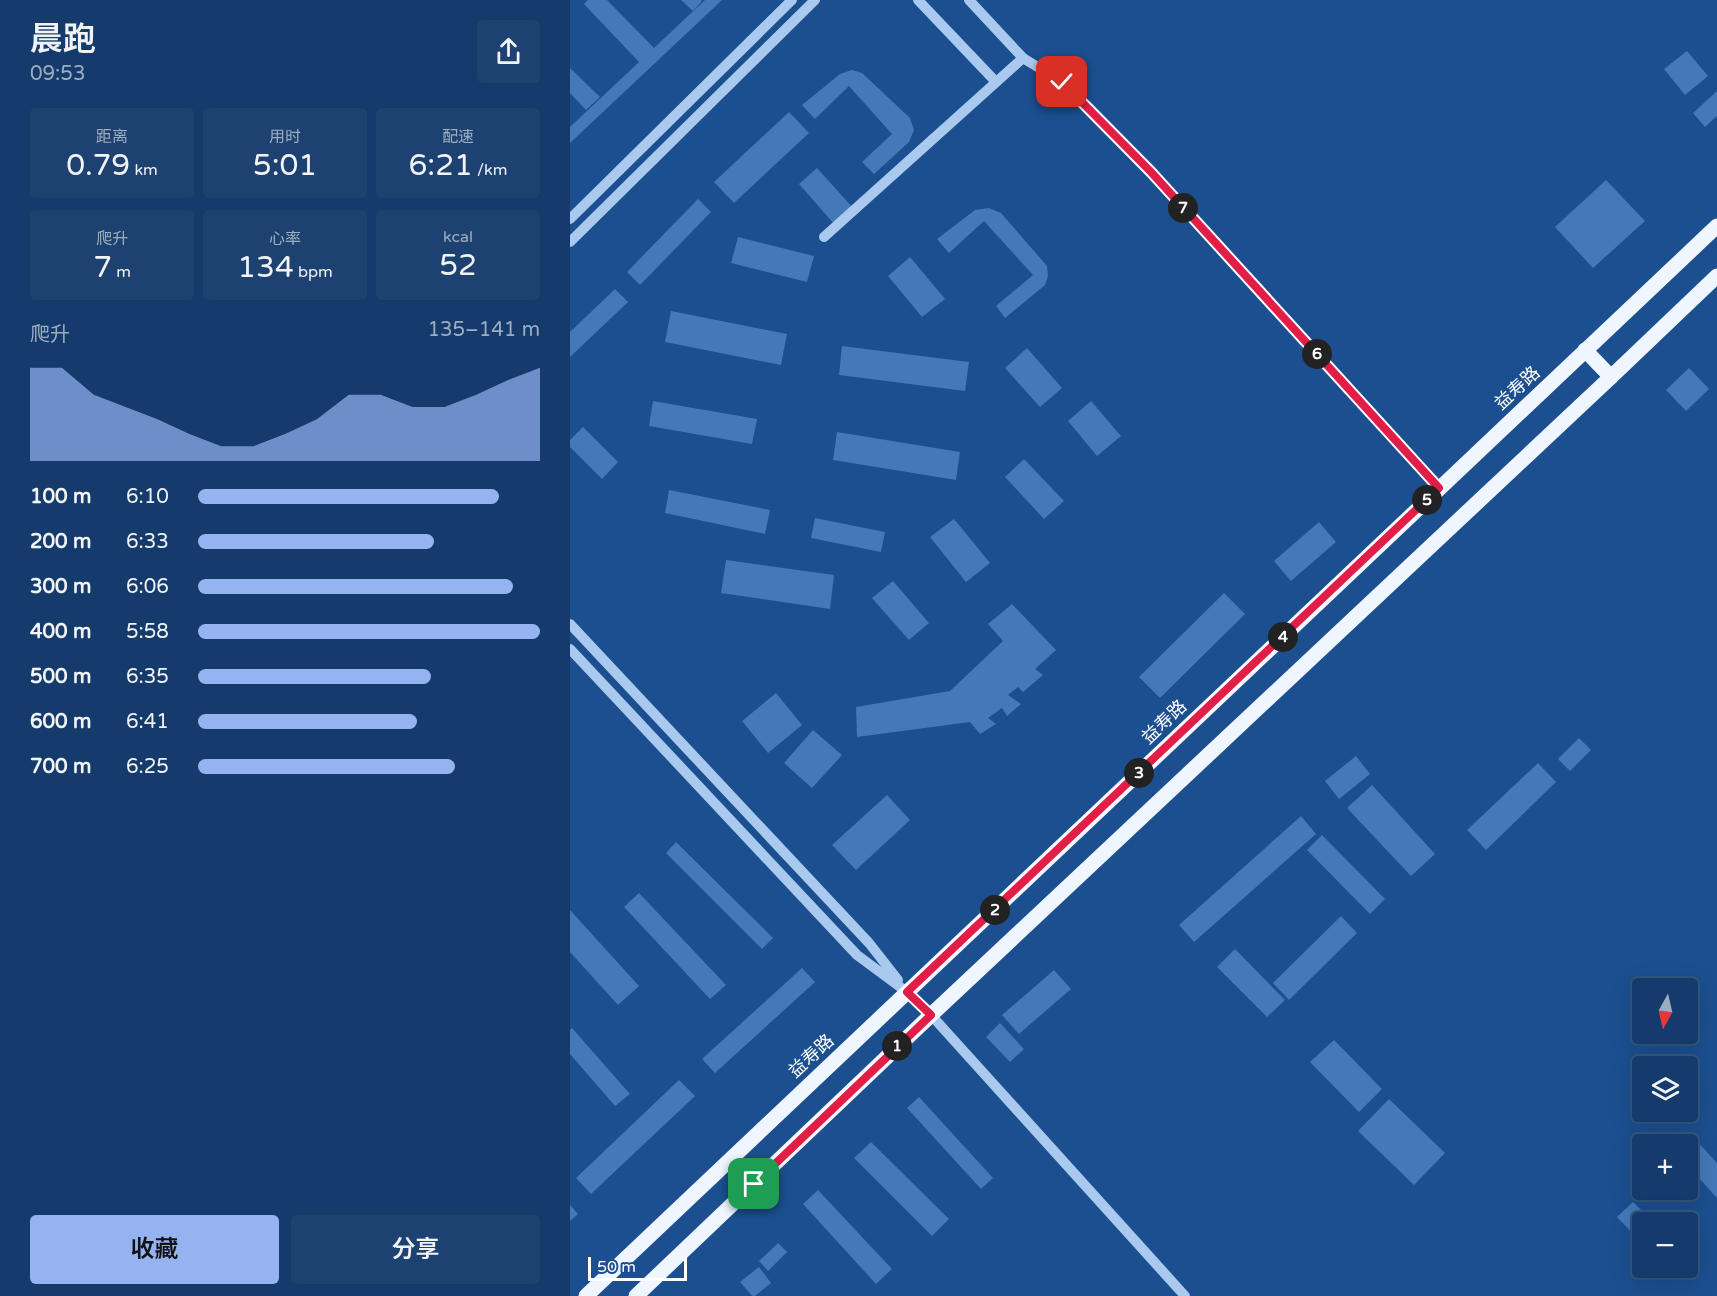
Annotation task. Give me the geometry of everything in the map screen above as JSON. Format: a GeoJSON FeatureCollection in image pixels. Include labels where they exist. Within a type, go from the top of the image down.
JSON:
{"type":"FeatureCollection","features":[{"type":"Feature","properties":{"kind":"main road","name":"益寿路"},"geometry":{"type":"LineString","coordinates":[[586,1296],[1717,226]]}},
{"type":"Feature","properties":{"kind":"main road"},"geometry":{"type":"LineString","coordinates":[[636,1296],[931,1015],[1717,276]]}},
{"type":"Feature","properties":{"kind":"main road"},"geometry":{"type":"LineString","coordinates":[[1585,351],[1611,377]]}},
{"type":"Feature","properties":{"kind":"street"},"geometry":{"type":"LineString","coordinates":[[570,219],[792,0]]}},
{"type":"Feature","properties":{"kind":"street"},"geometry":{"type":"LineString","coordinates":[[570,242],[815,0]]}},
{"type":"Feature","properties":{"kind":"street"},"geometry":{"type":"LineString","coordinates":[[918,0],[996,81]]}},
{"type":"Feature","properties":{"kind":"street"},"geometry":{"type":"LineString","coordinates":[[969,0],[1023,58],[1062,82],[1151,172],[1439,488]]}},
{"type":"Feature","properties":{"kind":"street"},"geometry":{"type":"LineString","coordinates":[[824,237],[1023,58]]}},
{"type":"Feature","properties":{"kind":"street"},"geometry":{"type":"LineString","coordinates":[[570,624],[869,943],[907,992]]}},
{"type":"Feature","properties":{"kind":"street"},"geometry":{"type":"LineString","coordinates":[[570,649],[857,955],[907,992],[931,1015],[1185,1296]]}},
{"type":"Feature","properties":{"kind":"building"},"geometry":{"type":"Polygon","coordinates":[[[588,0],[607,0],[654,48],[705,0],[722,0],[570,143],[570,127],[639,62],[584,4],[588,0]]]}},
{"type":"Feature","properties":{"kind":"building"},"geometry":{"type":"Polygon","coordinates":[[[681,0],[701,0],[702,1],[693,11],[681,0]]]}},
{"type":"Feature","properties":{"kind":"building"},"geometry":{"type":"Polygon","coordinates":[[[1687,51],[1708,76],[1685,95],[1664,69],[1687,51]]]}},
{"type":"Feature","properties":{"kind":"building"},"geometry":{"type":"Polygon","coordinates":[[[570,68],[600,97],[586,110],[570,93],[570,68]]]}},
{"type":"Feature","properties":{"kind":"building"},"geometry":{"type":"Polygon","coordinates":[[[852,70],[862,73],[910,118],[914,130],[909,142],[874,174],[862,162],[892,134],[849,86],[815,119],[802,105],[840,74],[852,70]]]}},
{"type":"Feature","properties":{"kind":"building"},"geometry":{"type":"Polygon","coordinates":[[[1717,91],[1717,116],[1705,127],[1693,113],[1717,91]]]}},
{"type":"Feature","properties":{"kind":"building"},"geometry":{"type":"Polygon","coordinates":[[[789,112],[809,133],[734,203],[714,182],[789,112]]]}},
{"type":"Feature","properties":{"kind":"building"},"geometry":{"type":"Polygon","coordinates":[[[817,168],[854,209],[835,225],[799,184],[817,168]]]}},
{"type":"Feature","properties":{"kind":"building"},"geometry":{"type":"Polygon","coordinates":[[[1606,180],[1645,221],[1593,268],[1555,227],[1606,180]]]}},
{"type":"Feature","properties":{"kind":"building"},"geometry":{"type":"Polygon","coordinates":[[[698,199],[711,212],[640,285],[627,272],[698,199]]]}},
{"type":"Feature","properties":{"kind":"building"},"geometry":{"type":"Polygon","coordinates":[[[989,208],[1001,213],[1047,266],[1048,276],[1045,285],[1005,318],[996,306],[1033,275],[984,221],[949,253],[937,239],[975,210],[989,208]]]}},
{"type":"Feature","properties":{"kind":"building"},"geometry":{"type":"Polygon","coordinates":[[[738,237],[814,256],[807,282],[731,263],[738,237]]]}},
{"type":"Feature","properties":{"kind":"building"},"geometry":{"type":"Polygon","coordinates":[[[910,257],[945,299],[922,317],[888,276],[910,257]]]}},
{"type":"Feature","properties":{"kind":"building"},"geometry":{"type":"Polygon","coordinates":[[[615,289],[628,302],[570,357],[570,332],[615,289]]]}},
{"type":"Feature","properties":{"kind":"building"},"geometry":{"type":"Polygon","coordinates":[[[671,311],[787,334],[781,365],[665,342],[671,311]]]}},
{"type":"Feature","properties":{"kind":"building"},"geometry":{"type":"Polygon","coordinates":[[[842,346],[969,362],[965,391],[839,375],[842,346]]]}},
{"type":"Feature","properties":{"kind":"building"},"geometry":{"type":"Polygon","coordinates":[[[1027,348],[1062,388],[1040,407],[1005,368],[1027,348]]]}},
{"type":"Feature","properties":{"kind":"building"},"geometry":{"type":"Polygon","coordinates":[[[1689,368],[1709,389],[1686,411],[1666,390],[1689,368]]]}},
{"type":"Feature","properties":{"kind":"building"},"geometry":{"type":"Polygon","coordinates":[[[653,401],[757,419],[752,444],[649,426],[653,401]]]}},
{"type":"Feature","properties":{"kind":"building"},"geometry":{"type":"Polygon","coordinates":[[[1091,401],[1121,436],[1097,456],[1068,421],[1091,401]]]}},
{"type":"Feature","properties":{"kind":"building"},"geometry":{"type":"Polygon","coordinates":[[[583,427],[618,462],[602,479],[570,447],[570,440],[583,427]]]}},
{"type":"Feature","properties":{"kind":"building"},"geometry":{"type":"Polygon","coordinates":[[[837,432],[960,452],[956,480],[833,460],[837,432]]]}},
{"type":"Feature","properties":{"kind":"building"},"geometry":{"type":"Polygon","coordinates":[[[1024,459],[1064,501],[1044,519],[1005,477],[1024,459]]]}},
{"type":"Feature","properties":{"kind":"building"},"geometry":{"type":"Polygon","coordinates":[[[669,490],[770,510],[765,534],[665,513],[669,490]]]}},
{"type":"Feature","properties":{"kind":"building"},"geometry":{"type":"Polygon","coordinates":[[[815,518],[885,532],[881,552],[811,538],[815,518]]]}},
{"type":"Feature","properties":{"kind":"building"},"geometry":{"type":"Polygon","coordinates":[[[954,519],[990,563],[966,582],[930,537],[954,519]]]}},
{"type":"Feature","properties":{"kind":"building"},"geometry":{"type":"Polygon","coordinates":[[[1319,522],[1336,542],[1291,581],[1274,561],[1319,522]]]}},
{"type":"Feature","properties":{"kind":"building"},"geometry":{"type":"Polygon","coordinates":[[[726,560],[834,575],[830,609],[721,593],[726,560]]]}},
{"type":"Feature","properties":{"kind":"building"},"geometry":{"type":"Polygon","coordinates":[[[893,581],[929,623],[909,640],[872,598],[893,581]]]}},
{"type":"Feature","properties":{"kind":"building"},"geometry":{"type":"Polygon","coordinates":[[[1224,593],[1245,614],[1160,698],[1139,677],[1224,593]]]}},
{"type":"Feature","properties":{"kind":"building"},"geometry":{"type":"Polygon","coordinates":[[[1012,604],[1056,650],[1035,669],[1043,675],[1023,692],[1018,687],[1008,695],[1021,704],[1007,716],[1002,708],[988,718],[996,724],[980,734],[970,722],[857,737],[856,707],[950,691],[1003,641],[988,624],[1012,604]]]}},
{"type":"Feature","properties":{"kind":"building"},"geometry":{"type":"Polygon","coordinates":[[[776,693],[802,725],[768,753],[742,721],[776,693]]]}},
{"type":"Feature","properties":{"kind":"building"},"geometry":{"type":"Polygon","coordinates":[[[813,730],[842,755],[812,788],[784,763],[813,730]]]}},
{"type":"Feature","properties":{"kind":"building"},"geometry":{"type":"Polygon","coordinates":[[[1579,738],[1591,750],[1570,771],[1558,759],[1579,738]]]}},
{"type":"Feature","properties":{"kind":"building"},"geometry":{"type":"Polygon","coordinates":[[[1356,756],[1370,774],[1339,799],[1325,781],[1356,756]]]}},
{"type":"Feature","properties":{"kind":"building"},"geometry":{"type":"Polygon","coordinates":[[[1538,763],[1556,782],[1486,850],[1467,830],[1538,763]]]}},
{"type":"Feature","properties":{"kind":"building"},"geometry":{"type":"Polygon","coordinates":[[[1372,785],[1435,854],[1411,876],[1347,808],[1372,785]]]}},
{"type":"Feature","properties":{"kind":"building"},"geometry":{"type":"Polygon","coordinates":[[[887,795],[910,820],[856,870],[832,845],[887,795]]]}},
{"type":"Feature","properties":{"kind":"building"},"geometry":{"type":"Polygon","coordinates":[[[1301,816],[1316,834],[1194,942],[1179,925],[1301,816]]]}},
{"type":"Feature","properties":{"kind":"building"},"geometry":{"type":"Polygon","coordinates":[[[1322,835],[1385,899],[1370,914],[1307,850],[1322,835]]]}},
{"type":"Feature","properties":{"kind":"building"},"geometry":{"type":"Polygon","coordinates":[[[676,842],[773,938],[762,949],[666,853],[676,842]]]}},
{"type":"Feature","properties":{"kind":"building"},"geometry":{"type":"Polygon","coordinates":[[[639,893],[726,985],[710,999],[624,907],[639,893]]]}},
{"type":"Feature","properties":{"kind":"building"},"geometry":{"type":"Polygon","coordinates":[[[570,910],[639,986],[618,1005],[570,952],[570,910]]]}},
{"type":"Feature","properties":{"kind":"building"},"geometry":{"type":"Polygon","coordinates":[[[1341,916],[1357,933],[1289,1000],[1273,983],[1341,916]]]}},
{"type":"Feature","properties":{"kind":"building"},"geometry":{"type":"Polygon","coordinates":[[[1235,949],[1285,1000],[1267,1017],[1217,967],[1235,949]]]}},
{"type":"Feature","properties":{"kind":"building"},"geometry":{"type":"Polygon","coordinates":[[[802,968],[815,982],[715,1073],[702,1059],[802,968]]]}},
{"type":"Feature","properties":{"kind":"building"},"geometry":{"type":"Polygon","coordinates":[[[1054,970],[1071,989],[1019,1034],[1002,1015],[1054,970]]]}},
{"type":"Feature","properties":{"kind":"building"},"geometry":{"type":"Polygon","coordinates":[[[1000,1023],[1024,1049],[1010,1062],[986,1037],[1000,1023]]]}},
{"type":"Feature","properties":{"kind":"building"},"geometry":{"type":"Polygon","coordinates":[[[572,1028],[630,1094],[615,1106],[570,1054],[570,1030],[572,1028]]]}},
{"type":"Feature","properties":{"kind":"building"},"geometry":{"type":"Polygon","coordinates":[[[1334,1040],[1382,1089],[1359,1112],[1310,1062],[1334,1040]]]}},
{"type":"Feature","properties":{"kind":"building"},"geometry":{"type":"Polygon","coordinates":[[[679,1080],[695,1096],[591,1194],[576,1178],[679,1080]]]}},
{"type":"Feature","properties":{"kind":"building"},"geometry":{"type":"Polygon","coordinates":[[[919,1097],[993,1178],[981,1189],[907,1108],[919,1097]]]}},
{"type":"Feature","properties":{"kind":"building"},"geometry":{"type":"Polygon","coordinates":[[[1389,1099],[1445,1153],[1414,1185],[1358,1131],[1389,1099]]]}},
{"type":"Feature","properties":{"kind":"building"},"geometry":{"type":"Polygon","coordinates":[[[871,1142],[949,1219],[932,1236],[854,1158],[871,1142]]]}},
{"type":"Feature","properties":{"kind":"building"},"geometry":{"type":"Polygon","coordinates":[[[1698,1142],[1717,1163],[1717,1198],[1698,1177],[1698,1142]]]}},
{"type":"Feature","properties":{"kind":"building"},"geometry":{"type":"Polygon","coordinates":[[[818,1190],[892,1269],[876,1284],[803,1204],[818,1190]]]}},
{"type":"Feature","properties":{"kind":"building"},"geometry":{"type":"Polygon","coordinates":[[[1633,1202],[1643,1212],[1632,1212],[1632,1233],[1617,1217],[1633,1202]]]}},
{"type":"Feature","properties":{"kind":"building"},"geometry":{"type":"Polygon","coordinates":[[[570,1205],[578,1214],[570,1221],[570,1205]]]}},
{"type":"Feature","properties":{"kind":"building"},"geometry":{"type":"Polygon","coordinates":[[[778,1243],[787,1252],[768,1271],[759,1261],[778,1243]]]}},
{"type":"Feature","properties":{"kind":"building"},"geometry":{"type":"Polygon","coordinates":[[[759,1267],[771,1283],[752,1296],[740,1282],[759,1267]]]}},
{"type":"Feature","properties":{"kind":"route"},"geometry":{"type":"LineString","coordinates":[[754,1184],[931,1015],[907,992],[1439,488],[1151,172],[1062,82]]}}]}
